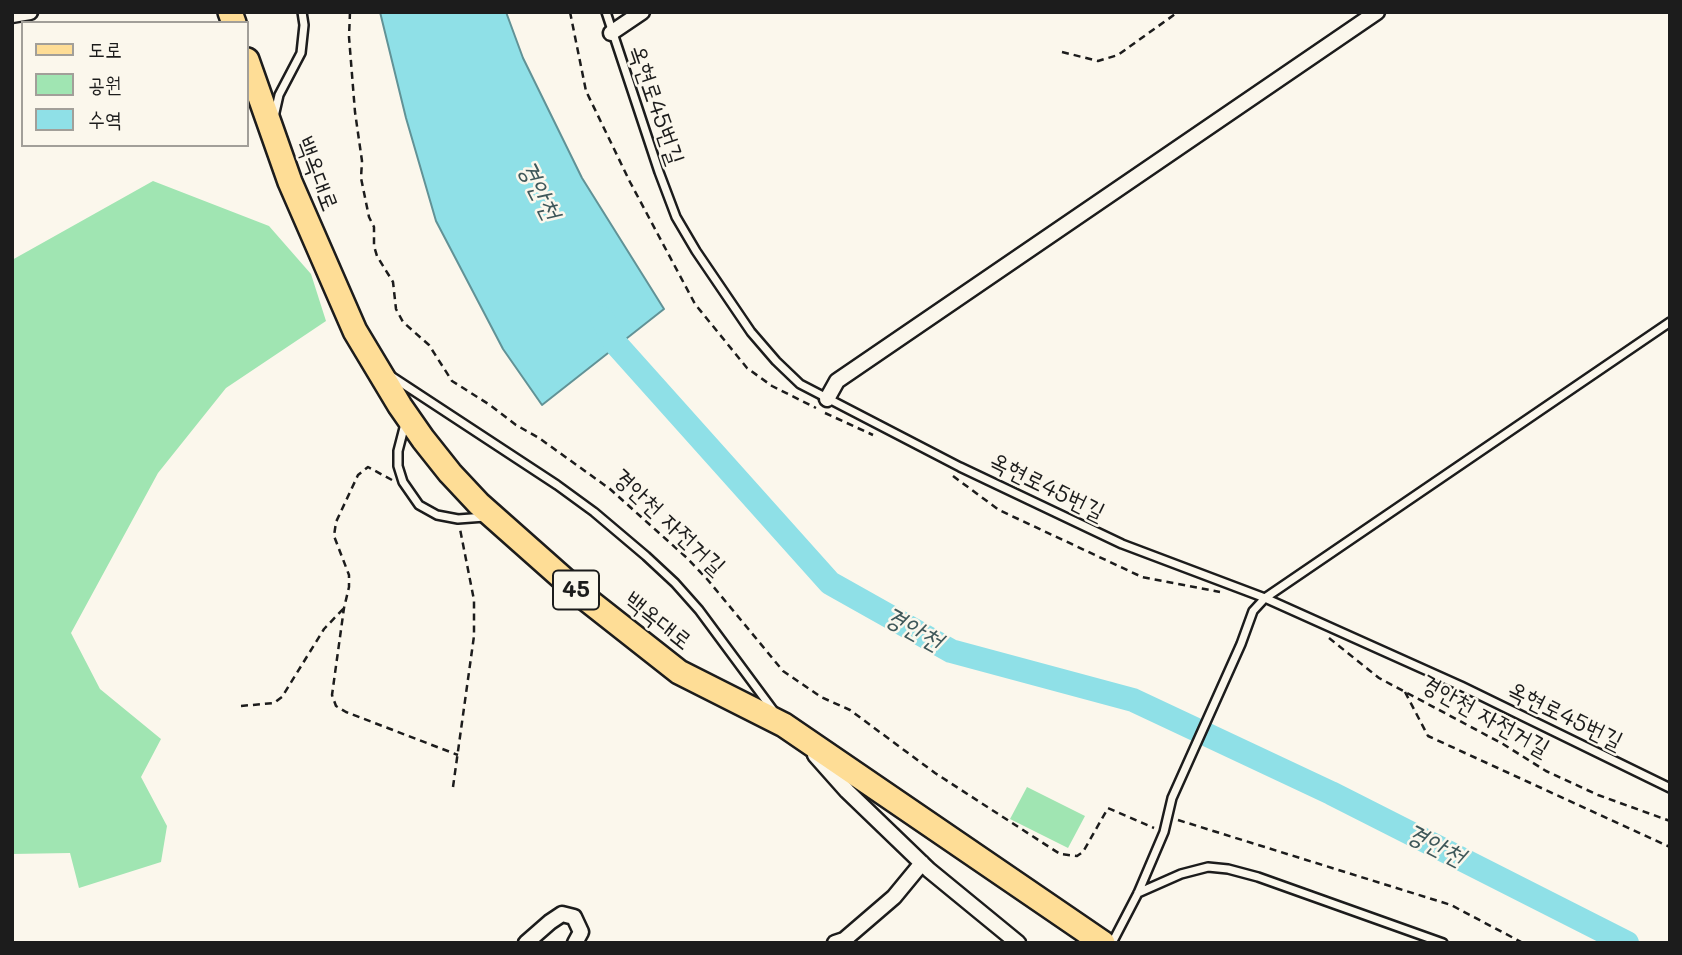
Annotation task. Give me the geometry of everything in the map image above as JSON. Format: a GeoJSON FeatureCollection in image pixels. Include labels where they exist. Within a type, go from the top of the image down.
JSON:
{"type":"FeatureCollection","features":[{"type":"Feature","properties":{"kind":"main road","name":"백옥대로"},"geometry":{"type":"LineString","coordinates":[[248,63],[290,181],[355,331],[407,417],[450,473],[493,516],[585,598],[679,672],[791,730],[1103,943]]}},
{"type":"Feature","properties":{"kind":"street"},"geometry":{"type":"LineString","coordinates":[[12,15],[30,12]]}},
{"type":"Feature","properties":{"kind":"street"},"geometry":{"type":"LineString","coordinates":[[611,33],[642,12]]}},
{"type":"Feature","properties":{"kind":"street"},"geometry":{"type":"LineString","coordinates":[[827,399],[836,381],[1377,12]]}},
{"type":"Feature","properties":{"kind":"street"},"geometry":{"type":"LineString","coordinates":[[791,730],[847,791],[922,863],[1018,943]]}},
{"type":"Feature","properties":{"kind":"street"},"geometry":{"type":"LineString","coordinates":[[835,943],[844,940],[894,897],[922,863]]}},
{"type":"Feature","properties":{"kind":"street"},"geometry":{"type":"LineString","coordinates":[[526,943],[562,914],[574,917],[578,925],[581,932],[575,943]]}},
{"type":"Feature","properties":{"kind":"lane"},"geometry":{"type":"LineString","coordinates":[[271,127],[279,95],[301,53],[304,25],[302,12]]}},
{"type":"Feature","properties":{"kind":"lane","name":"옥현로45번길"},"geometry":{"type":"LineString","coordinates":[[606,12],[676,216],[696,251],[751,332],[800,384],[960,467],[1122,544],[1265,598],[1461,685],[1670,788]]}},
{"type":"Feature","properties":{"kind":"lane"},"geometry":{"type":"LineString","coordinates":[[1112,943],[1138,893],[1164,832],[1172,797],[1241,644],[1253,611],[1265,598],[1670,322]]}},
{"type":"Feature","properties":{"kind":"lane"},"geometry":{"type":"LineString","coordinates":[[376,366],[557,485],[636,547],[675,583],[699,610],[791,730]]}},
{"type":"Feature","properties":{"kind":"lane"},"geometry":{"type":"LineString","coordinates":[[407,417],[398,451],[398,466],[403,482],[419,505],[437,515],[458,519],[493,516]]}},
{"type":"Feature","properties":{"kind":"lane"},"geometry":{"type":"LineString","coordinates":[[1138,893],[1181,874],[1208,867],[1228,869],[1258,877],[1443,943]]}},
{"type":"Feature","properties":{"kind":"path","name":"경안천 자전거길"},"geometry":{"type":"LineString","coordinates":[[350,12],[353,87],[362,161],[361,178],[369,217],[374,227],[374,246],[393,282],[396,309],[403,322],[435,352],[452,381],[516,425],[540,438],[610,489],[687,558],[783,671],[821,697],[849,710],[935,773],[1060,854],[1077,856],[1083,852],[1108,808],[1164,832]]}},
{"type":"Feature","properties":{"kind":"path"},"geometry":{"type":"LineString","coordinates":[[1062,52],[1098,61],[1118,55],[1178,12]]}},
{"type":"Feature","properties":{"kind":"path"},"geometry":{"type":"LineString","coordinates":[[403,482],[388,478],[378,470],[368,467],[358,475],[336,522],[334,536],[349,575],[349,587],[332,695],[336,706],[359,718],[458,755]]}},
{"type":"Feature","properties":{"kind":"path"},"geometry":{"type":"LineString","coordinates":[[453,787],[474,636],[474,600],[458,519]]}},
{"type":"Feature","properties":{"kind":"path"},"geometry":{"type":"LineString","coordinates":[[241,706],[274,703],[282,697],[324,628],[344,608]]}},
{"type":"Feature","properties":{"kind":"path","name":"경안천 자전거길"},"geometry":{"type":"LineString","coordinates":[[1328,638],[1379,678],[1503,744],[1546,771],[1598,795],[1670,821]]}},
{"type":"Feature","properties":{"kind":"path"},"geometry":{"type":"LineString","coordinates":[[1405,692],[1428,736],[1670,846]]}},
{"type":"Feature","properties":{"kind":"path"},"geometry":{"type":"LineString","coordinates":[[1168,816],[1451,905],[1523,943]]}},
{"type":"Feature","properties":{"kind":"green space"},"geometry":{"type":"Polygon","coordinates":[[[153,181],[269,226],[311,274],[326,321],[226,388],[158,473],[71,633],[100,689],[161,739],[141,777],[167,826],[161,862],[79,888],[70,853],[12,854],[12,260],[153,181]]]}},
{"type":"Feature","properties":{"kind":"green space"},"geometry":{"type":"Polygon","coordinates":[[[1027,787],[1085,816],[1068,848],[1010,819],[1027,787]]]}},
{"type":"Feature","properties":{"kind":"water"},"geometry":{"type":"Polygon","coordinates":[[[380,12],[506,12],[523,58],[582,178],[664,309],[542,405],[503,349],[436,221],[406,118],[380,12]]]}},
{"type":"Feature","properties":{"kind":"waterway","name":"경안천"},"geometry":{"type":"LineString","coordinates":[[602,318],[616,344],[830,583],[951,651],[1133,700],[1331,793],[1627,943]]}}]}
